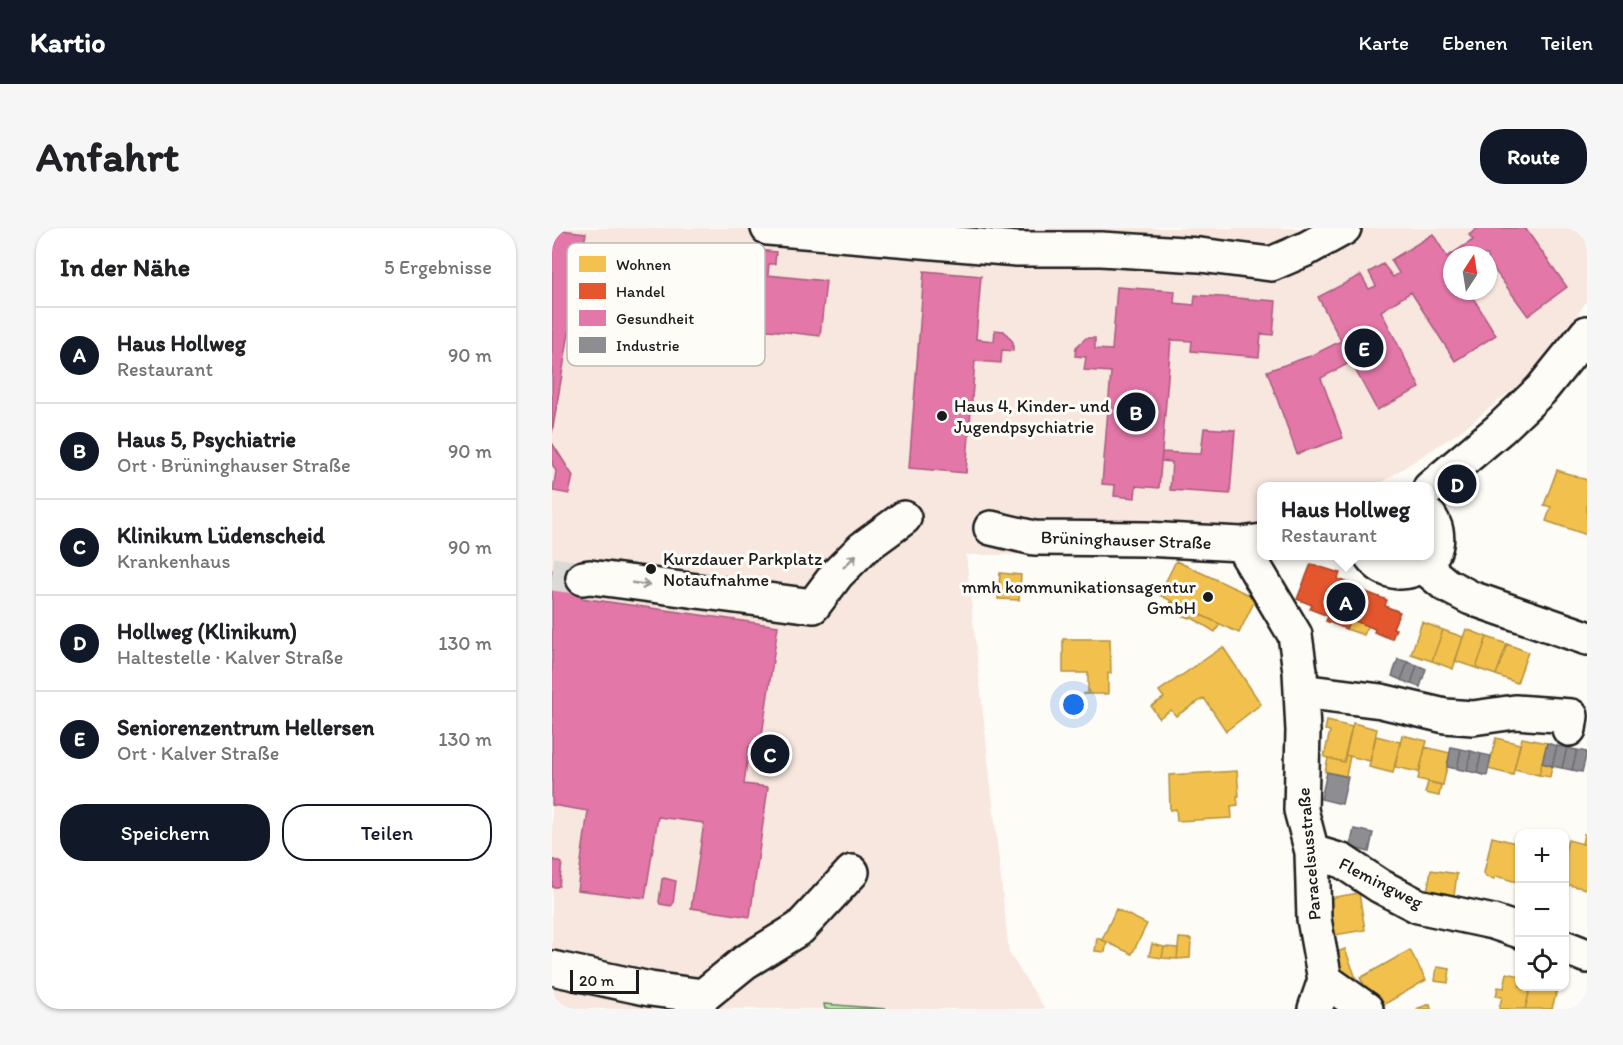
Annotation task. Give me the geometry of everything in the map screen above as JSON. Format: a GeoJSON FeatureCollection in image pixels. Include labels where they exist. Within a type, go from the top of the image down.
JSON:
{"type":"FeatureCollection","features":[{"type":"Feature","properties":{"kind":"street"},"geometry":{"type":"LineString","coordinates":[[768,228],[1017,249],[1101,249],[1200,255],[1270,264],[1306,249],[1344,228]]}},
{"type":"Feature","properties":{"kind":"street"},"geometry":{"type":"LineString","coordinates":[[1434,485],[1500,429],[1541,390],[1587,333]]}},
{"type":"Feature","properties":{"kind":"street"},"geometry":{"type":"LineString","coordinates":[[583,578],[590,577],[813,606],[837,574],[863,548],[904,518]]}},
{"type":"Feature","properties":{"kind":"street"},"geometry":{"type":"LineString","coordinates":[[1434,526],[1437,540],[1434,550]]}},
{"type":"Feature","properties":{"kind":"street","name":"Brüninghauser Straße"},"geometry":{"type":"LineString","coordinates":[[991,528],[1034,538],[1252,542]]}},
{"type":"Feature","properties":{"kind":"street","name":"Paracelsusstraße"},"geometry":{"type":"LineString","coordinates":[[1260,560],[1295,635],[1300,670],[1303,731],[1301,810],[1312,852],[1320,995],[1366,1009]]}},
{"type":"Feature","properties":{"kind":"street"},"geometry":{"type":"LineString","coordinates":[[1375,560],[1387,570],[1407,572],[1423,566],[1427,560]]}},
{"type":"Feature","properties":{"kind":"street"},"geometry":{"type":"LineString","coordinates":[[1423,566],[1446,585],[1471,598],[1587,638]]}},
{"type":"Feature","properties":{"kind":"street"},"geometry":{"type":"LineString","coordinates":[[1301,691],[1381,701],[1445,716],[1473,718],[1515,712],[1571,716],[1569,729]]}},
{"type":"Feature","properties":{"kind":"street","name":"Flemingweg"},"geometry":{"type":"LineString","coordinates":[[1312,852],[1342,861],[1380,886],[1418,906],[1493,922],[1515,929]]}},
{"type":"Feature","properties":{"kind":"street"},"geometry":{"type":"LineString","coordinates":[[552,968],[650,989],[703,996],[745,962],[800,927],[852,872]]}},
{"type":"Feature","properties":{"kind":"street"},"geometry":{"type":"LineString","coordinates":[[1569,948],[1587,956]]}},
{"type":"Feature","properties":{"kind":"shaded area"},"geometry":{"type":"Polygon","coordinates":[[[552,228],[1587,228],[1587,300],[1571,325],[1523,381],[1461,431],[1382,482],[1257,482],[1257,526],[1127,527],[1064,555],[966,555],[1009,953],[1045,1009],[552,1009],[552,228]]]}},
{"type":"Feature","properties":{"kind":"green space"},"geometry":{"type":"Polygon","coordinates":[[[824,1004],[887,1009],[825,1009],[824,1004]]]}},
{"type":"Feature","properties":{"kind":"building: Wohnen"},"geometry":{"type":"Polygon","coordinates":[[[1557,470],[1587,480],[1587,535],[1546,521],[1551,507],[1544,505],[1557,470]]]}},
{"type":"Feature","properties":{"kind":"building: Wohnen","name":"mmh kommunikationsagentur GmbH"},"geometry":{"type":"Polygon","coordinates":[[[1176,561],[1256,598],[1239,633],[1159,595],[1176,561]]]}},
{"type":"Feature","properties":{"kind":"building: Wohnen"},"geometry":{"type":"Polygon","coordinates":[[[1000,573],[1021,575],[1019,600],[998,599],[1000,573]]]}},
{"type":"Feature","properties":{"kind":"building: Wohnen"},"geometry":{"type":"Polygon","coordinates":[[[1171,601],[1220,624],[1215,632],[1194,619],[1170,612],[1171,601]]]}},
{"type":"Feature","properties":{"kind":"building: Wohnen"},"geometry":{"type":"Polygon","coordinates":[[[1350,619],[1368,626],[1364,635],[1346,629],[1350,619]]]}},
{"type":"Feature","properties":{"kind":"building: Wohnen"},"geometry":{"type":"Polygon","coordinates":[[[1422,622],[1443,630],[1432,661],[1411,654],[1422,622]]]}},
{"type":"Feature","properties":{"kind":"building: Wohnen"},"geometry":{"type":"Polygon","coordinates":[[[1466,629],[1487,637],[1476,668],[1455,661],[1466,629]]]}},
{"type":"Feature","properties":{"kind":"building: Wohnen"},"geometry":{"type":"Polygon","coordinates":[[[1443,630],[1463,637],[1453,669],[1432,661],[1443,630]]]}},
{"type":"Feature","properties":{"kind":"building: Wohnen"},"geometry":{"type":"Polygon","coordinates":[[[1487,637],[1507,644],[1496,675],[1476,668],[1487,637]]]}},
{"type":"Feature","properties":{"kind":"building: Wohnen"},"geometry":{"type":"Polygon","coordinates":[[[1063,639],[1110,639],[1111,673],[1108,673],[1108,694],[1083,694],[1088,693],[1088,673],[1063,673],[1063,639]]]}},
{"type":"Feature","properties":{"kind":"building: Wohnen"},"geometry":{"type":"Polygon","coordinates":[[[1507,644],[1528,652],[1517,683],[1496,675],[1507,644]]]}},
{"type":"Feature","properties":{"kind":"building: Wohnen"},"geometry":{"type":"Polygon","coordinates":[[[1223,647],[1261,704],[1226,731],[1204,698],[1176,716],[1171,710],[1159,718],[1151,706],[1164,698],[1159,691],[1223,647]]]}},
{"type":"Feature","properties":{"kind":"building: Wohnen"},"geometry":{"type":"Polygon","coordinates":[[[1327,721],[1352,727],[1344,762],[1324,757],[1330,731],[1325,730],[1327,721]]]}},
{"type":"Feature","properties":{"kind":"building: Wohnen"},"geometry":{"type":"Polygon","coordinates":[[[1353,723],[1377,729],[1370,761],[1345,755],[1353,723]]]}},
{"type":"Feature","properties":{"kind":"building: Wohnen"},"geometry":{"type":"Polygon","coordinates":[[[1402,735],[1427,741],[1419,772],[1395,767],[1402,735]]]}},
{"type":"Feature","properties":{"kind":"building: Wohnen"},"geometry":{"type":"Polygon","coordinates":[[[1376,736],[1400,742],[1393,773],[1369,767],[1376,736]]]}},
{"type":"Feature","properties":{"kind":"building: Wohnen"},"geometry":{"type":"Polygon","coordinates":[[[1496,738],[1520,744],[1513,775],[1488,769],[1496,738]]]}},
{"type":"Feature","properties":{"kind":"building: Wohnen"},"geometry":{"type":"Polygon","coordinates":[[[1522,738],[1547,743],[1539,775],[1514,769],[1522,738]]]}},
{"type":"Feature","properties":{"kind":"building: Wohnen"},"geometry":{"type":"Polygon","coordinates":[[[1425,747],[1450,753],[1443,785],[1418,779],[1425,747]]]}},
{"type":"Feature","properties":{"kind":"building: Wohnen"},"geometry":{"type":"Polygon","coordinates":[[[1345,755],[1350,756],[1346,776],[1325,772],[1328,758],[1344,762],[1345,755]]]}},
{"type":"Feature","properties":{"kind":"building: Wohnen"},"geometry":{"type":"Polygon","coordinates":[[[1542,763],[1552,766],[1550,777],[1539,775],[1542,763]]]}},
{"type":"Feature","properties":{"kind":"building: Wohnen"},"geometry":{"type":"Polygon","coordinates":[[[1237,771],[1239,796],[1237,796],[1238,805],[1231,806],[1232,818],[1177,821],[1176,809],[1170,810],[1169,775],[1237,771]]]}},
{"type":"Feature","properties":{"kind":"building: Wohnen"},"geometry":{"type":"Polygon","coordinates":[[[1428,782],[1441,785],[1439,796],[1425,793],[1428,782]]]}},
{"type":"Feature","properties":{"kind":"building: Wohnen"},"geometry":{"type":"Polygon","coordinates":[[[1584,834],[1587,835],[1587,845],[1582,844],[1584,834]]]}},
{"type":"Feature","properties":{"kind":"building: Wohnen"},"geometry":{"type":"Polygon","coordinates":[[[1492,837],[1515,843],[1515,882],[1496,876],[1494,879],[1486,877],[1484,873],[1492,837]]]}},
{"type":"Feature","properties":{"kind":"building: Wohnen"},"geometry":{"type":"Polygon","coordinates":[[[1569,840],[1587,845],[1587,889],[1569,885],[1569,840]]]}},
{"type":"Feature","properties":{"kind":"building: Wohnen"},"geometry":{"type":"Polygon","coordinates":[[[1431,870],[1457,874],[1454,896],[1427,892],[1431,870]]]}},
{"type":"Feature","properties":{"kind":"building: Wohnen"},"geometry":{"type":"Polygon","coordinates":[[[1359,893],[1365,930],[1329,936],[1322,899],[1359,893]]]}},
{"type":"Feature","properties":{"kind":"building: Wohnen"},"geometry":{"type":"Polygon","coordinates":[[[1116,909],[1147,924],[1132,954],[1102,940],[1116,909]]]}},
{"type":"Feature","properties":{"kind":"building: Wohnen"},"geometry":{"type":"Polygon","coordinates":[[[1097,938],[1107,942],[1105,952],[1095,951],[1097,938]]]}},
{"type":"Feature","properties":{"kind":"building: Wohnen"},"geometry":{"type":"Polygon","coordinates":[[[1179,938],[1191,939],[1190,958],[1177,959],[1179,938]]]}},
{"type":"Feature","properties":{"kind":"building: Wohnen"},"geometry":{"type":"Polygon","coordinates":[[[1152,944],[1164,947],[1162,958],[1149,956],[1152,944]]]}},
{"type":"Feature","properties":{"kind":"building: Wohnen"},"geometry":{"type":"Polygon","coordinates":[[[1164,947],[1178,948],[1177,959],[1162,958],[1164,947]]]}},
{"type":"Feature","properties":{"kind":"building: Wohnen"},"geometry":{"type":"Polygon","coordinates":[[[1345,949],[1356,978],[1343,983],[1332,954],[1345,949]]]}},
{"type":"Feature","properties":{"kind":"building: Wohnen"},"geometry":{"type":"Polygon","coordinates":[[[1410,950],[1426,980],[1378,1008],[1360,978],[1410,950]]]}},
{"type":"Feature","properties":{"kind":"building: Wohnen"},"geometry":{"type":"Polygon","coordinates":[[[1437,967],[1450,969],[1448,983],[1435,981],[1437,967]]]}},
{"type":"Feature","properties":{"kind":"building: Wohnen"},"geometry":{"type":"Polygon","coordinates":[[[1507,973],[1515,975],[1515,991],[1530,991],[1525,1009],[1499,1009],[1502,997],[1496,996],[1498,987],[1504,988],[1507,973]]]}},
{"type":"Feature","properties":{"kind":"building: Wohnen"},"geometry":{"type":"Polygon","coordinates":[[[1530,991],[1557,991],[1552,1009],[1525,1009],[1530,991]]]}},
{"type":"Feature","properties":{"kind":"building: Wohnen"},"geometry":{"type":"Polygon","coordinates":[[[1430,1004],[1431,1009],[1416,1009],[1430,1004]]]}},
{"type":"Feature","properties":{"kind":"building: Handel"},"geometry":{"type":"Polygon","coordinates":[[[1311,564],[1340,573],[1338,579],[1387,600],[1385,606],[1400,612],[1393,628],[1396,629],[1392,639],[1350,619],[1346,629],[1326,621],[1328,616],[1310,609],[1312,605],[1297,599],[1311,564]]]}},
{"type":"Feature","properties":{"kind":"building: Gesundheit"},"geometry":{"type":"Polygon","coordinates":[[[1478,228],[1525,228],[1567,287],[1528,316],[1497,273],[1497,246],[1464,246],[1473,240],[1469,235],[1478,228]]]}},
{"type":"Feature","properties":{"kind":"building: Gesundheit"},"geometry":{"type":"Polygon","coordinates":[[[552,229],[586,233],[584,243],[567,243],[567,345],[552,433],[552,229]]]}},
{"type":"Feature","properties":{"kind":"building: Gesundheit"},"geometry":{"type":"Polygon","coordinates":[[[1433,234],[1443,250],[1443,300],[1475,300],[1496,335],[1455,361],[1411,292],[1381,311],[1420,388],[1377,410],[1351,362],[1321,378],[1343,438],[1297,454],[1267,371],[1313,355],[1341,341],[1318,297],[1361,275],[1369,289],[1376,286],[1369,272],[1383,264],[1393,277],[1399,273],[1391,260],[1433,234]]]}},
{"type":"Feature","properties":{"kind":"building: Gesundheit"},"geometry":{"type":"Polygon","coordinates":[[[765,251],[776,252],[775,264],[769,264],[768,275],[826,281],[820,336],[765,330],[765,251]]]}},
{"type":"Feature","properties":{"kind":"building: Gesundheit","name":"Haus 4, Kinder- und Jugendpsychiatrie"},"geometry":{"type":"Polygon","coordinates":[[[924,271],[981,276],[976,339],[994,341],[995,330],[1004,331],[1013,342],[1013,351],[1002,350],[1001,363],[975,361],[966,473],[909,468],[924,271]]]}},
{"type":"Feature","properties":{"kind":"building: Gesundheit"},"geometry":{"type":"Polygon","coordinates":[[[1117,287],[1175,291],[1174,303],[1194,305],[1195,295],[1276,301],[1273,335],[1261,334],[1259,357],[1191,351],[1192,341],[1171,340],[1159,488],[1136,486],[1135,498],[1114,496],[1115,485],[1102,484],[1111,372],[1084,370],[1086,357],[1075,356],[1076,347],[1086,338],[1095,338],[1095,349],[1112,350],[1117,287]]]}},
{"type":"Feature","properties":{"kind":"building: Gesundheit"},"geometry":{"type":"Polygon","coordinates":[[[1204,428],[1235,430],[1230,494],[1170,490],[1172,462],[1161,461],[1162,452],[1201,454],[1204,428]]]}},
{"type":"Feature","properties":{"kind":"building: Gesundheit"},"geometry":{"type":"Polygon","coordinates":[[[552,443],[573,476],[569,494],[553,491],[556,471],[552,464],[552,443]]]}},
{"type":"Feature","properties":{"kind":"building: Gesundheit"},"geometry":{"type":"Polygon","coordinates":[[[584,569],[581,598],[778,626],[760,749],[749,747],[744,784],[768,787],[750,917],[691,908],[704,823],[658,817],[645,898],[577,890],[588,811],[552,805],[552,570],[575,573],[584,569]]]}},
{"type":"Feature","properties":{"kind":"building: Gesundheit"},"geometry":{"type":"Polygon","coordinates":[[[552,859],[562,863],[557,887],[552,887],[552,859]]]}},
{"type":"Feature","properties":{"kind":"building: Gesundheit"},"geometry":{"type":"Polygon","coordinates":[[[664,878],[676,881],[671,906],[659,902],[664,878]]]}},
{"type":"Feature","properties":{"kind":"building: Industrie"},"geometry":{"type":"Polygon","coordinates":[[[1398,659],[1408,662],[1401,680],[1392,676],[1398,659]]]}},
{"type":"Feature","properties":{"kind":"building: Industrie"},"geometry":{"type":"Polygon","coordinates":[[[1408,662],[1417,665],[1411,684],[1401,680],[1408,662]]]}},
{"type":"Feature","properties":{"kind":"building: Industrie"},"geometry":{"type":"Polygon","coordinates":[[[1417,665],[1426,669],[1420,687],[1411,684],[1417,665]]]}},
{"type":"Feature","properties":{"kind":"building: Industrie"},"geometry":{"type":"Polygon","coordinates":[[[1547,743],[1557,746],[1552,766],[1542,763],[1547,743]]]}},
{"type":"Feature","properties":{"kind":"building: Industrie"},"geometry":{"type":"Polygon","coordinates":[[[1557,746],[1567,748],[1562,768],[1552,766],[1557,746]]]}},
{"type":"Feature","properties":{"kind":"building: Industrie"},"geometry":{"type":"Polygon","coordinates":[[[1451,747],[1461,749],[1457,769],[1447,767],[1451,747]]]}},
{"type":"Feature","properties":{"kind":"building: Industrie"},"geometry":{"type":"Polygon","coordinates":[[[1567,748],[1577,750],[1572,770],[1562,768],[1567,748]]]}},
{"type":"Feature","properties":{"kind":"building: Industrie"},"geometry":{"type":"Polygon","coordinates":[[[1461,749],[1471,751],[1467,771],[1457,769],[1461,749]]]}},
{"type":"Feature","properties":{"kind":"building: Industrie"},"geometry":{"type":"Polygon","coordinates":[[[1577,750],[1587,752],[1582,772],[1572,770],[1577,750]]]}},
{"type":"Feature","properties":{"kind":"building: Industrie"},"geometry":{"type":"Polygon","coordinates":[[[1471,751],[1481,754],[1477,773],[1467,771],[1471,751]]]}},
{"type":"Feature","properties":{"kind":"building: Industrie"},"geometry":{"type":"Polygon","coordinates":[[[1481,754],[1491,756],[1487,776],[1477,773],[1481,754]]]}},
{"type":"Feature","properties":{"kind":"building: Industrie"},"geometry":{"type":"Polygon","coordinates":[[[1327,772],[1348,777],[1342,804],[1321,799],[1327,772]]]}},
{"type":"Feature","properties":{"kind":"building: Industrie"},"geometry":{"type":"Polygon","coordinates":[[[1354,829],[1373,833],[1369,852],[1350,847],[1354,829]]]}},
{"type":"Feature","properties":{"kind":"tunnel"},"geometry":{"type":"LineString","coordinates":[[552,574],[583,578]]}},
{"type":"Feature","properties":{"kind":"place","name":"Seniorenzentrum Hellersen"},"geometry":{"type":"Point","coordinates":[1364,348]}},
{"type":"Feature","properties":{"kind":"place","name":"Haus 5, Psychiatrie"},"geometry":{"type":"Point","coordinates":[1136,412]}},
{"type":"Feature","properties":{"kind":"place","name":"Haus 4, Kinder- und Jugendpsychiatrie"},"geometry":{"type":"Point","coordinates":[942,416]}},
{"type":"Feature","properties":{"kind":"place","name":"Hollweg (Klinikum)"},"geometry":{"type":"Point","coordinates":[1457,484]}},
{"type":"Feature","properties":{"kind":"place","name":"Kurzdauer Parkplatz Notaufnahme"},"geometry":{"type":"Point","coordinates":[651,569]}},
{"type":"Feature","properties":{"kind":"place","name":"mmh kommunikationsagentur GmbH"},"geometry":{"type":"Point","coordinates":[1208,597]}},
{"type":"Feature","properties":{"kind":"place","name":"Haus Hollweg"},"geometry":{"type":"Point","coordinates":[1346,602]}},
{"type":"Feature","properties":{"kind":"place","name":"Klinikum Lüdenscheid"},"geometry":{"type":"Point","coordinates":[770,754]}}]}
